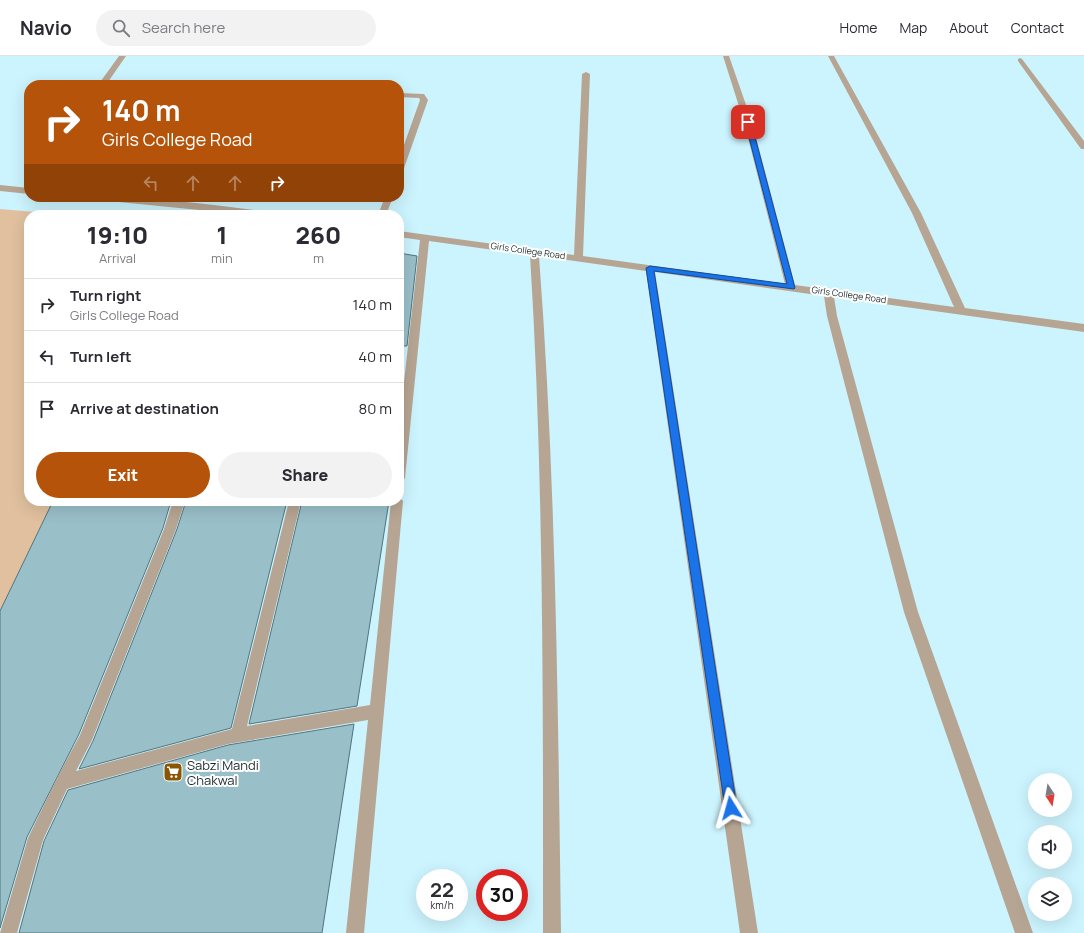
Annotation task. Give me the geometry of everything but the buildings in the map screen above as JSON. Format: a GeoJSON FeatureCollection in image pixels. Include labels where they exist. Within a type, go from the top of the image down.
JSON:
{"type":"FeatureCollection","features":[{"type":"Feature","properties":{"kind":"street"},"geometry":{"type":"LineString","coordinates":[[106,80],[123,56]]}},
{"type":"Feature","properties":{"kind":"street"},"geometry":{"type":"LineString","coordinates":[[726,56],[748,122],[791,288]]}},
{"type":"Feature","properties":{"kind":"street"},"geometry":{"type":"LineString","coordinates":[[830,56],[884,150],[944,270],[961,311]]}},
{"type":"Feature","properties":{"kind":"street"},"geometry":{"type":"LineString","coordinates":[[1020,60],[1084,147]]}},
{"type":"Feature","properties":{"kind":"street"},"geometry":{"type":"LineString","coordinates":[[578,258],[586,74]]}},
{"type":"Feature","properties":{"kind":"street"},"geometry":{"type":"LineString","coordinates":[[404,95],[421,96],[424,100],[404,157]]}},
{"type":"Feature","properties":{"kind":"street"},"geometry":{"type":"LineString","coordinates":[[0,188],[24,190]]}},
{"type":"Feature","properties":{"kind":"street"},"geometry":{"type":"LineString","coordinates":[[141,202],[209,210]]}},
{"type":"Feature","properties":{"kind":"street","name":"Girls College Road"},"geometry":{"type":"LineString","coordinates":[[404,235],[1084,328]]}},
{"type":"Feature","properties":{"kind":"street"},"geometry":{"type":"LineString","coordinates":[[404,432],[425,237]]}},
{"type":"Feature","properties":{"kind":"street"},"geometry":{"type":"LineString","coordinates":[[534,252],[542,351],[550,612],[552,933]]}},
{"type":"Feature","properties":{"kind":"street"},"geometry":{"type":"LineString","coordinates":[[650,268],[749,933]]}},
{"type":"Feature","properties":{"kind":"street"},"geometry":{"type":"LineString","coordinates":[[828,292],[832,316],[911,612],[1024,933]]}},
{"type":"Feature","properties":{"kind":"street"},"geometry":{"type":"LineString","coordinates":[[8,933],[36,838],[62,783],[85,740],[170,529],[177,506]]}},
{"type":"Feature","properties":{"kind":"street"},"geometry":{"type":"LineString","coordinates":[[238,735],[294,506]]}},
{"type":"Feature","properties":{"kind":"street"},"geometry":{"type":"LineString","coordinates":[[355,933],[396,506]]}},
{"type":"Feature","properties":{"kind":"street"},"geometry":{"type":"LineString","coordinates":[[62,783],[238,735],[376,711]]}},
{"type":"Feature","properties":{"kind":"shaded area"},"geometry":{"type":"Polygon","coordinates":[[[0,209],[24,211],[24,506],[51,506],[0,611],[0,209]]]}},
{"type":"Feature","properties":{"kind":"place","name":"Sabzi Mandi Chakwal"},"geometry":{"type":"Point","coordinates":[173,772]}},
{"type":"Feature","properties":{"kind":"route"},"geometry":{"type":"LineString","coordinates":[[731,808],[650,268],[791,288],[748,122]]}}]}
